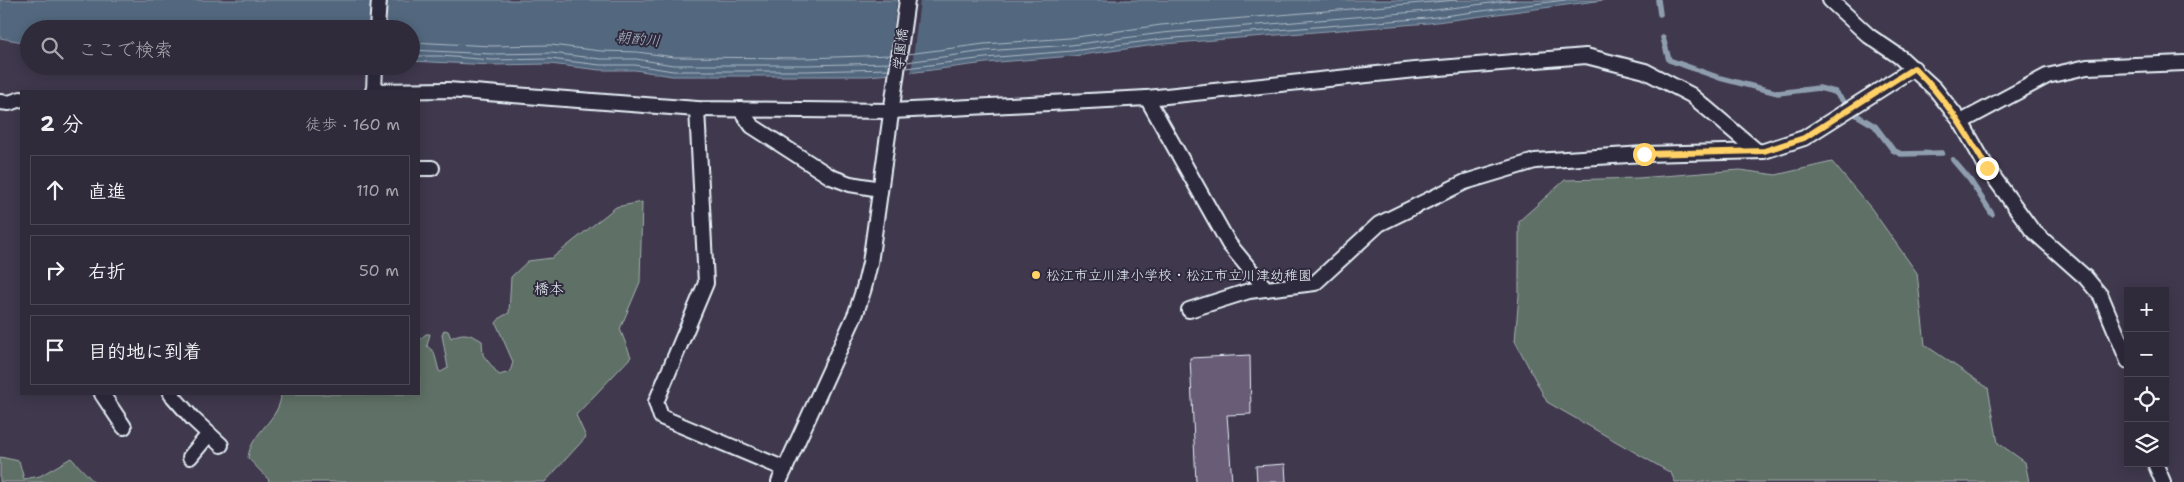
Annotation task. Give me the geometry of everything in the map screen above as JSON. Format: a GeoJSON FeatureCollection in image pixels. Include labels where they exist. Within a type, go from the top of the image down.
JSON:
{"type":"FeatureCollection","features":[{"type":"Feature","properties":{"kind":"street"},"geometry":{"type":"LineString","coordinates":[[378,20],[379,0]]}},
{"type":"Feature","properties":{"kind":"street","name":"学園橋"},"geometry":{"type":"LineString","coordinates":[[782,476],[856,312],[864,288],[893,105],[907,0]]}},
{"type":"Feature","properties":{"kind":"street"},"geometry":{"type":"LineString","coordinates":[[1836,2],[1869,36],[1914,68],[1935,89],[1961,122],[1987,168],[2032,230],[2086,278],[2100,296],[2124,352]]}},
{"type":"Feature","properties":{"kind":"street"},"geometry":{"type":"LineString","coordinates":[[374,84],[697,109],[740,109],[1146,98],[1415,70],[1586,56],[1645,71],[1691,95],[1757,151]]}},
{"type":"Feature","properties":{"kind":"street"},"geometry":{"type":"LineString","coordinates":[[1961,122],[2048,76],[2087,67],[2184,63]]}},
{"type":"Feature","properties":{"kind":"street"},"geometry":{"type":"LineString","coordinates":[[1189,310],[1249,291],[1315,283],[1379,224],[1465,182],[1535,162],[1644,154],[1757,151],[1804,138],[1914,68]]}},
{"type":"Feature","properties":{"kind":"street"},"geometry":{"type":"LineString","coordinates":[[1146,98],[1229,244],[1266,289]]}},
{"type":"Feature","properties":{"kind":"street"},"geometry":{"type":"LineString","coordinates":[[0,102],[9,103],[20,99]]}},
{"type":"Feature","properties":{"kind":"street"},"geometry":{"type":"LineString","coordinates":[[697,109],[706,283],[656,402],[661,417],[782,476]]}},
{"type":"Feature","properties":{"kind":"street"},"geometry":{"type":"LineString","coordinates":[[740,109],[752,126],[831,176],[850,184],[880,189]]}},
{"type":"Feature","properties":{"kind":"street"},"geometry":{"type":"LineString","coordinates":[[103,395],[124,427]]}},
{"type":"Feature","properties":{"kind":"street"},"geometry":{"type":"LineString","coordinates":[[172,395],[221,445]]}},
{"type":"Feature","properties":{"kind":"street"},"geometry":{"type":"LineString","coordinates":[[190,457],[209,434]]}},
{"type":"Feature","properties":{"kind":"street"},"geometry":{"type":"LineString","coordinates":[[2157,467],[2163,482]]}},
{"type":"Feature","properties":{"kind":"green space"},"geometry":{"type":"Polygon","coordinates":[[[1832,162],[1871,208],[1917,273],[1925,345],[1988,388],[1998,443],[2025,462],[2029,482],[1675,482],[1671,473],[1547,402],[1515,341],[1519,295],[1519,221],[1565,180],[1638,178],[1740,170],[1776,175],[1832,162]]]}},
{"type":"Feature","properties":{"kind":"green space"},"geometry":{"type":"Polygon","coordinates":[[[642,202],[640,282],[620,329],[631,357],[576,415],[586,437],[545,482],[268,482],[269,480],[248,458],[254,441],[276,411],[281,395],[420,395],[420,339],[426,334],[430,334],[427,346],[434,352],[439,371],[441,372],[448,368],[442,335],[444,330],[448,331],[451,338],[467,334],[482,341],[483,355],[499,375],[510,372],[513,362],[496,323],[501,317],[509,313],[511,277],[528,261],[552,258],[616,207],[642,202]]]}},
{"type":"Feature","properties":{"kind":"green space"},"geometry":{"type":"Polygon","coordinates":[[[0,457],[19,461],[24,479],[40,476],[71,458],[94,482],[0,482],[0,457]]]}},
{"type":"Feature","properties":{"kind":"water","name":"朝酌川"},"geometry":{"type":"Polygon","coordinates":[[[0,0],[1604,0],[1429,23],[1163,44],[1073,56],[867,76],[672,76],[635,70],[600,70],[550,64],[492,65],[420,61],[420,20],[20,20],[20,41],[0,38],[0,0]]]}},
{"type":"Feature","properties":{"kind":"pier"},"geometry":{"type":"Polygon","coordinates":[[[897,0],[920,0],[911,75],[887,77],[897,0]]]}},
{"type":"Feature","properties":{"kind":"building"},"geometry":{"type":"Polygon","coordinates":[[[1250,355],[1251,414],[1227,415],[1232,482],[1196,482],[1190,358],[1250,355]]]}},
{"type":"Feature","properties":{"kind":"building"},"geometry":{"type":"Polygon","coordinates":[[[1285,464],[1286,482],[1257,482],[1256,466],[1285,464]]]}},
{"type":"Feature","properties":{"kind":"waterway"},"geometry":{"type":"LineString","coordinates":[[1658,0],[1660,14]]}},
{"type":"Feature","properties":{"kind":"waterway"},"geometry":{"type":"LineString","coordinates":[[1663,38],[1669,60],[1720,78],[1778,93],[1819,88],[1835,92],[1844,102]]}},
{"type":"Feature","properties":{"kind":"waterway"},"geometry":{"type":"LineString","coordinates":[[1853,113],[1875,126],[1893,150],[1901,154],[1942,153]]}},
{"type":"Feature","properties":{"kind":"waterway"},"geometry":{"type":"LineString","coordinates":[[1953,160],[1970,180],[1992,214]]}},
{"type":"Feature","properties":{"kind":"place","name":"松江市立川津小学校・松江市立川津幼稚園"},"geometry":{"type":"Point","coordinates":[1036,275]}},
{"type":"Feature","properties":{"kind":"district","name":"橋本"},"geometry":{"type":"Point","coordinates":[549,289]}},
{"type":"Feature","properties":{"kind":"route"},"geometry":{"type":"LineString","coordinates":[[1644,154],[1764,151],[1804,138],[1914,68],[1935,89],[1961,122],[1987,168]]}}]}
